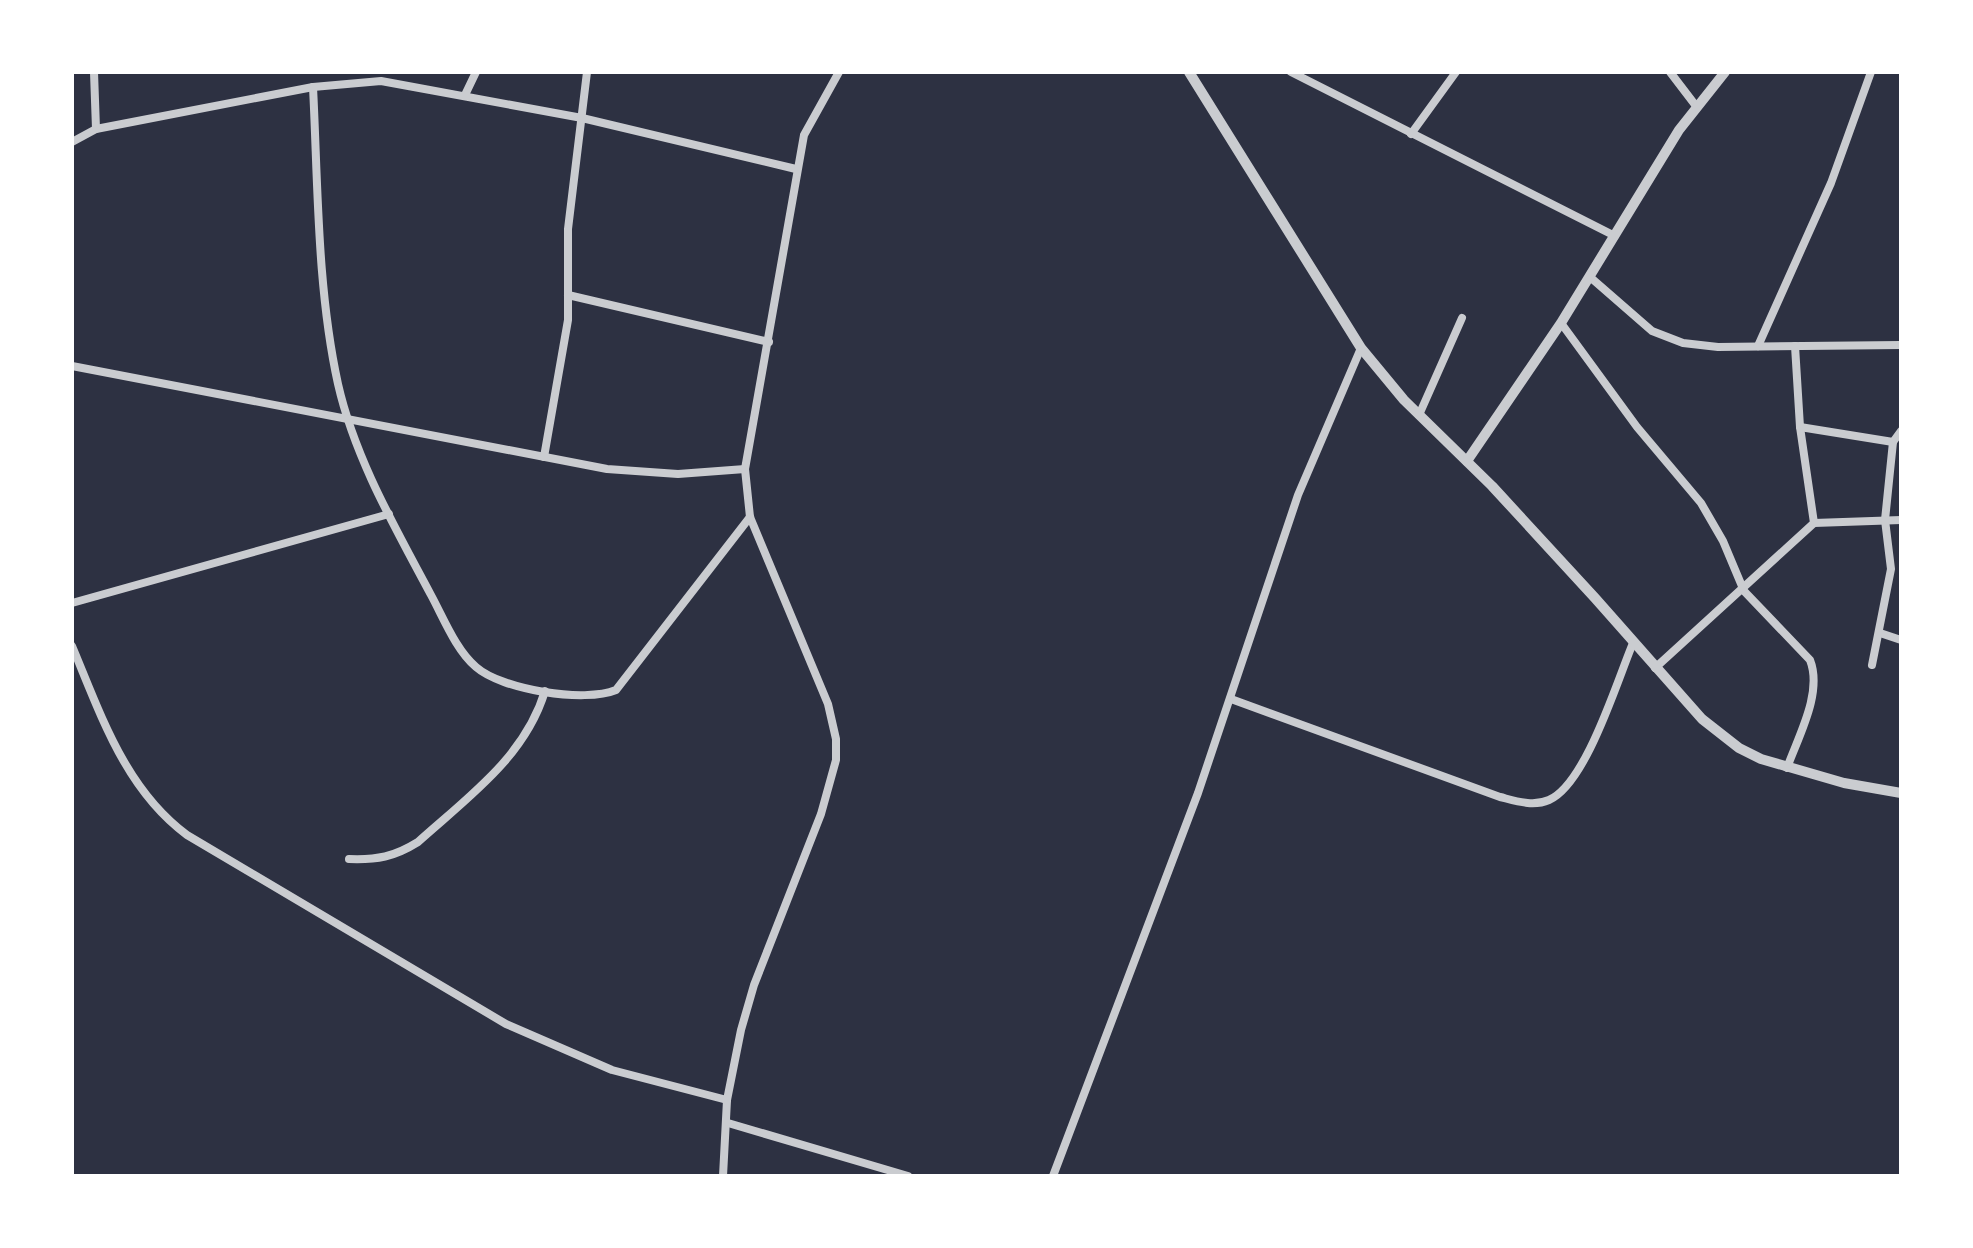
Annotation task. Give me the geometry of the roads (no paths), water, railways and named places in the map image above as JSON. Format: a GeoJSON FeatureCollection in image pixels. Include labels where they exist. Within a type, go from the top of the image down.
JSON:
{"type":"FeatureCollection","features":[{"type":"Feature","properties":{"kind":"street"},"geometry":{"type":"LineString","coordinates":[[94,72],[96,129]]}},
{"type":"Feature","properties":{"kind":"street"},"geometry":{"type":"LineString","coordinates":[[465,95],[476,72]]}},
{"type":"Feature","properties":{"kind":"street"},"geometry":{"type":"LineString","coordinates":[[544,457],[563,350],[568,295],[568,229],[587,72]]}},
{"type":"Feature","properties":{"kind":"street"},"geometry":{"type":"LineString","coordinates":[[723,1176],[727,1100],[754,985],[821,814],[836,760],[836,739],[828,704],[750,517],[745,469],[804,135],[839,72]]}},
{"type":"Feature","properties":{"kind":"street"},"geometry":{"type":"LineString","coordinates":[[1189,72],[1361,348],[1419,415],[1467,461],[1702,719],[1739,748],[1787,768],[1844,783],[1901,793]]}},
{"type":"Feature","properties":{"kind":"street"},"geometry":{"type":"LineString","coordinates":[[1291,72],[1615,236]]}},
{"type":"Feature","properties":{"kind":"street"},"geometry":{"type":"LineString","coordinates":[[1411,134],[1456,72]]}},
{"type":"Feature","properties":{"kind":"street"},"geometry":{"type":"LineString","coordinates":[[1670,72],[1696,106]]}},
{"type":"Feature","properties":{"kind":"street"},"geometry":{"type":"LineString","coordinates":[[1467,461],[1561,323],[1696,106],[1725,72]]}},
{"type":"Feature","properties":{"kind":"street"},"geometry":{"type":"LineString","coordinates":[[1758,346],[1831,183],[1871,72]]}},
{"type":"Feature","properties":{"kind":"street"},"geometry":{"type":"LineString","coordinates":[[72,142],[96,129],[313,87],[383,77],[582,118],[796,169]]}},
{"type":"Feature","properties":{"kind":"street"},"geometry":{"type":"LineString","coordinates":[[313,87],[320,234],[338,382],[347,418],[389,514],[447,624],[476,667],[488,675],[545,691],[581,697],[602,696],[616,690],[750,517]]}},
{"type":"Feature","properties":{"kind":"street"},"geometry":{"type":"LineString","coordinates":[[1590,277],[1662,337],[1718,347],[1901,345]]}},
{"type":"Feature","properties":{"kind":"street"},"geometry":{"type":"LineString","coordinates":[[568,295],[769,342]]}},
{"type":"Feature","properties":{"kind":"street"},"geometry":{"type":"LineString","coordinates":[[1419,415],[1462,318]]}},
{"type":"Feature","properties":{"kind":"street"},"geometry":{"type":"LineString","coordinates":[[1561,323],[1637,427],[1701,503],[1723,541],[1744,591],[1803,652],[1814,671],[1805,718],[1787,768]]}},
{"type":"Feature","properties":{"kind":"street"},"geometry":{"type":"LineString","coordinates":[[1795,346],[1800,427],[1814,523]]}},
{"type":"Feature","properties":{"kind":"street"},"geometry":{"type":"LineString","coordinates":[[1053,1176],[1145,938],[1231,699],[1298,495],[1361,348]]}},
{"type":"Feature","properties":{"kind":"street"},"geometry":{"type":"LineString","coordinates":[[72,366],[642,474],[745,469]]}},
{"type":"Feature","properties":{"kind":"street"},"geometry":{"type":"LineString","coordinates":[[1800,427],[1893,442]]}},
{"type":"Feature","properties":{"kind":"street"},"geometry":{"type":"LineString","coordinates":[[1872,665],[1892,564],[1885,520],[1893,442],[1901,431]]}},
{"type":"Feature","properties":{"kind":"street"},"geometry":{"type":"LineString","coordinates":[[72,603],[389,514]]}},
{"type":"Feature","properties":{"kind":"street"},"geometry":{"type":"LineString","coordinates":[[1655,668],[1744,591],[1814,523],[1901,520]]}},
{"type":"Feature","properties":{"kind":"street"},"geometry":{"type":"LineString","coordinates":[[1880,633],[1901,640]]}},
{"type":"Feature","properties":{"kind":"street"},"geometry":{"type":"LineString","coordinates":[[1231,699],[1500,797],[1538,803],[1562,790],[1579,769],[1633,643]]}},
{"type":"Feature","properties":{"kind":"street"},"geometry":{"type":"LineString","coordinates":[[72,646],[136,783],[161,816],[187,835],[518,1031],[612,1070],[727,1100]]}},
{"type":"Feature","properties":{"kind":"street"},"geometry":{"type":"LineString","coordinates":[[349,859],[376,860],[399,854],[418,842],[520,746],[533,725],[545,691]]}},
{"type":"Feature","properties":{"kind":"street"},"geometry":{"type":"LineString","coordinates":[[728,1123],[908,1176]]}}]}
